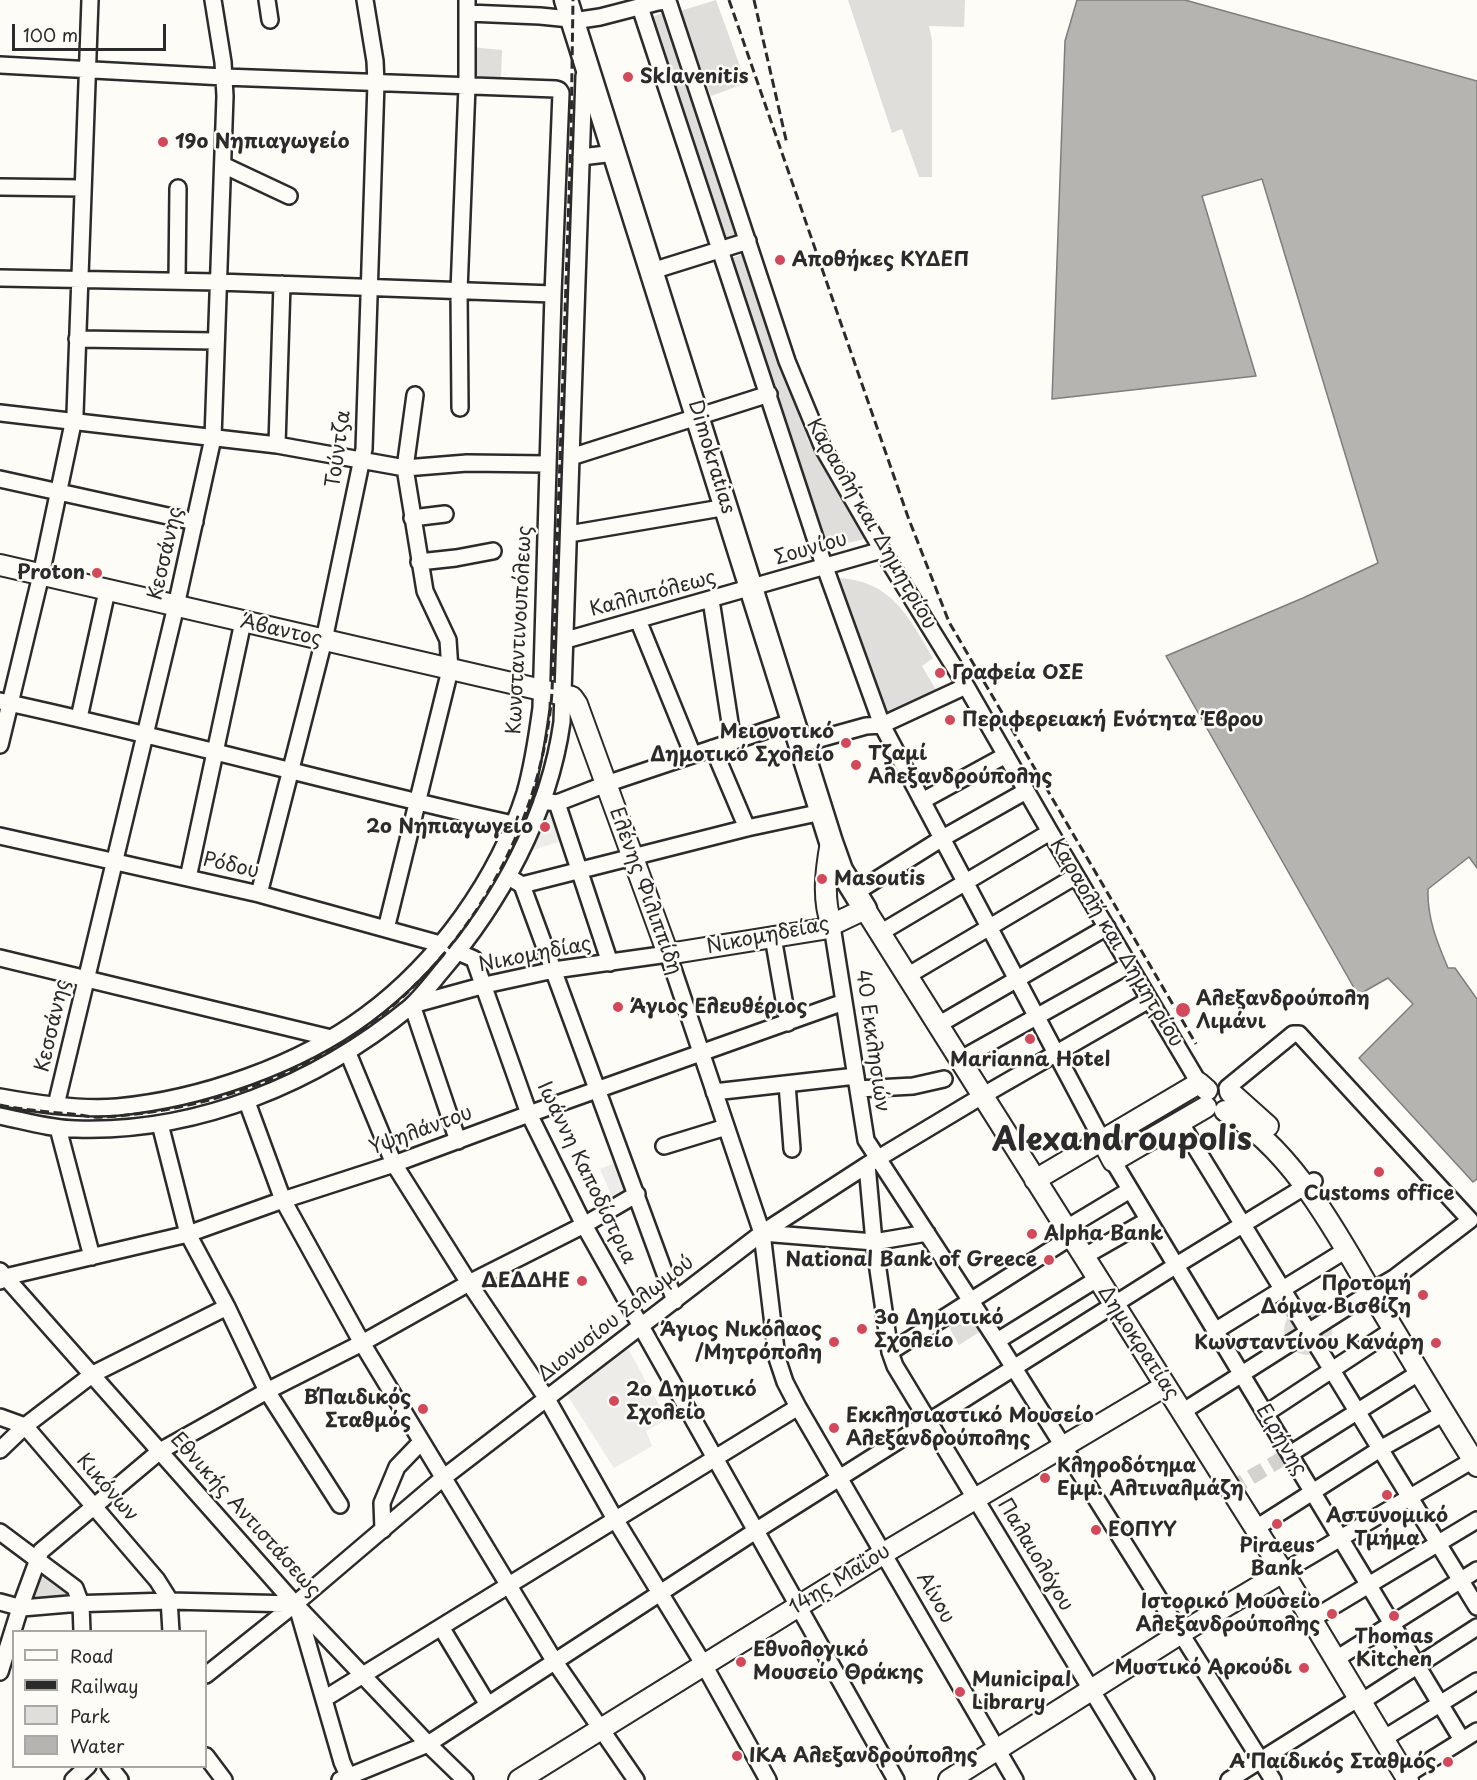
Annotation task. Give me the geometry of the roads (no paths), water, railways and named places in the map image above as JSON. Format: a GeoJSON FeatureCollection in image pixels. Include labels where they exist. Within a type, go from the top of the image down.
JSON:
{"type":"FeatureCollection","features":[{"type":"Feature","properties":{"kind":"highway","name":"Dimokratias"},"geometry":{"type":"LineString","coordinates":[[567,5],[831,842],[842,870],[860,901]]}},
{"type":"Feature","properties":{"kind":"main road","name":"Άβαντος"},"geometry":{"type":"LineString","coordinates":[[0,565],[450,670],[563,694]]}},
{"type":"Feature","properties":{"kind":"main road","name":"Ελένης Φιλιππίδη"},"geometry":{"type":"LineString","coordinates":[[563,694],[572,697],[577,704],[668,954]]}},
{"type":"Feature","properties":{"kind":"main road"},"geometry":{"type":"LineString","coordinates":[[831,842],[825,877],[827,905],[832,926]]}},
{"type":"Feature","properties":{"kind":"main road","name":"Νικομηδείας"},"geometry":{"type":"LineString","coordinates":[[668,954],[832,926],[860,901]]}},
{"type":"Feature","properties":{"kind":"main road","name":"Δημοκρατίας"},"geometry":{"type":"LineString","coordinates":[[860,901],[1113,1305],[1256,1528],[1406,1778]]}},
{"type":"Feature","properties":{"kind":"main road"},"geometry":{"type":"LineString","coordinates":[[1113,1161],[1180,1122],[1216,1095]]}},
{"type":"Feature","properties":{"kind":"main road"},"geometry":{"type":"LineString","coordinates":[[1035,1180],[1102,1140],[1216,1095]]}},
{"type":"Feature","properties":{"kind":"main road"},"geometry":{"type":"LineString","coordinates":[[1216,1095],[1310,1184],[1356,1244],[1394,1329],[1475,1463]]}},
{"type":"Feature","properties":{"kind":"main road","name":"Ειρήνης"},"geometry":{"type":"LineString","coordinates":[[1102,1140],[1113,1161]]}},
{"type":"Feature","properties":{"kind":"main road"},"geometry":{"type":"LineString","coordinates":[[1310,1184],[1346,1250],[1377,1294]]}},
{"type":"Feature","properties":{"kind":"main road","name":"14ης Μαΐου"},"geometry":{"type":"LineString","coordinates":[[519,1780],[798,1605],[1165,1386]]}},
{"type":"Feature","properties":{"kind":"main road"},"geometry":{"type":"LineString","coordinates":[[951,1779],[1181,1633],[1283,1572]]}},
{"type":"Feature","properties":{"kind":"street"},"geometry":{"type":"LineString","coordinates":[[0,745],[5,702],[41,575],[74,422],[90,0]]}},
{"type":"Feature","properties":{"kind":"street","name":"Κεσσάνης"},"geometry":{"type":"LineString","coordinates":[[56,1105],[176,606],[213,438],[224,77],[213,0]]}},
{"type":"Feature","properties":{"kind":"street"},"geometry":{"type":"LineString","coordinates":[[267,0],[270,20]]}},
{"type":"Feature","properties":{"kind":"street","name":"Τούντζα"},"geometry":{"type":"LineString","coordinates":[[259,894],[324,640],[366,432],[376,83],[375,61],[365,0]]}},
{"type":"Feature","properties":{"kind":"street","name":"Καραολή και Δημητρίου"},"geometry":{"type":"LineString","coordinates":[[468,7],[540,16],[567,5],[591,19],[664,1],[671,8],[791,370],[823,448],[882,550],[966,686],[1149,999],[1216,1095]]}},
{"type":"Feature","properties":{"kind":"street"},"geometry":{"type":"LineString","coordinates":[[459,408],[459,291],[468,7]]}},
{"type":"Feature","properties":{"kind":"street"},"geometry":{"type":"LineString","coordinates":[[640,7],[824,566],[882,725],[1102,1140]]}},
{"type":"Feature","properties":{"kind":"street"},"geometry":{"type":"LineString","coordinates":[[450,947],[508,877],[550,802],[562,723],[566,640],[585,61]]}},
{"type":"Feature","properties":{"kind":"street"},"geometry":{"type":"LineString","coordinates":[[0,65],[224,77],[467,86]]}},
{"type":"Feature","properties":{"kind":"street","name":"Κωνσταντινουπόλεως"},"geometry":{"type":"LineString","coordinates":[[0,1116],[58,1128],[98,1130],[160,1124],[247,1102],[348,1053],[412,1005],[450,947],[513,824],[533,762],[542,690],[561,93],[556,89],[467,86]]}},
{"type":"Feature","properties":{"kind":"street"},"geometry":{"type":"LineString","coordinates":[[581,157],[615,153]]}},
{"type":"Feature","properties":{"kind":"street"},"geometry":{"type":"LineString","coordinates":[[223,165],[289,196]]}},
{"type":"Feature","properties":{"kind":"street"},"geometry":{"type":"LineString","coordinates":[[0,187],[83,188]]}},
{"type":"Feature","properties":{"kind":"street"},"geometry":{"type":"LineString","coordinates":[[177,281],[178,188]]}},
{"type":"Feature","properties":{"kind":"street"},"geometry":{"type":"LineString","coordinates":[[652,271],[748,241]]}},
{"type":"Feature","properties":{"kind":"street"},"geometry":{"type":"LineString","coordinates":[[0,278],[218,282],[553,294]]}},
{"type":"Feature","properties":{"kind":"street"},"geometry":{"type":"LineString","coordinates":[[277,446],[282,284]]}},
{"type":"Feature","properties":{"kind":"street"},"geometry":{"type":"LineString","coordinates":[[77,339],[216,341]]}},
{"type":"Feature","properties":{"kind":"street"},"geometry":{"type":"LineString","coordinates":[[572,457],[769,394]]}},
{"type":"Feature","properties":{"kind":"street"},"geometry":{"type":"LineString","coordinates":[[386,929],[419,803],[450,670],[448,640],[428,601],[419,562],[405,468],[415,395]]}},
{"type":"Feature","properties":{"kind":"street"},"geometry":{"type":"LineString","coordinates":[[0,413],[277,446],[405,468],[467,464],[548,464]]}},
{"type":"Feature","properties":{"kind":"street"},"geometry":{"type":"LineString","coordinates":[[0,479],[195,522]]}},
{"type":"Feature","properties":{"kind":"street"},"geometry":{"type":"LineString","coordinates":[[569,534],[727,507]]}},
{"type":"Feature","properties":{"kind":"street"},"geometry":{"type":"LineString","coordinates":[[412,518],[445,514]]}},
{"type":"Feature","properties":{"kind":"street"},"geometry":{"type":"LineString","coordinates":[[419,562],[456,558],[493,550]]}},
{"type":"Feature","properties":{"kind":"street","name":"Σουνίου"},"geometry":{"type":"LineString","coordinates":[[752,588],[882,550]]}},
{"type":"Feature","properties":{"kind":"street","name":"Καλλιπόλεως"},"geometry":{"type":"LineString","coordinates":[[566,640],[752,588]]}},
{"type":"Feature","properties":{"kind":"street"},"geometry":{"type":"LineString","coordinates":[[79,718],[107,591]]}},
{"type":"Feature","properties":{"kind":"street"},"geometry":{"type":"LineString","coordinates":[[711,600],[733,742]]}},
{"type":"Feature","properties":{"kind":"street"},"geometry":{"type":"LineString","coordinates":[[638,620],[693,755]]}},
{"type":"Feature","properties":{"kind":"street"},"geometry":{"type":"LineString","coordinates":[[188,878],[243,622]]}},
{"type":"Feature","properties":{"kind":"street"},"geometry":{"type":"LineString","coordinates":[[801,744],[866,726],[882,725],[966,686]]}},
{"type":"Feature","properties":{"kind":"street"},"geometry":{"type":"LineString","coordinates":[[5,702],[513,824]]}},
{"type":"Feature","properties":{"kind":"street"},"geometry":{"type":"LineString","coordinates":[[550,802],[794,722]]}},
{"type":"Feature","properties":{"kind":"street"},"geometry":{"type":"LineString","coordinates":[[713,748],[747,828]]}},
{"type":"Feature","properties":{"kind":"street"},"geometry":{"type":"LineString","coordinates":[[922,801],[1006,755]]}},
{"type":"Feature","properties":{"kind":"street"},"geometry":{"type":"LineString","coordinates":[[860,901],[941,839],[1026,791]]}},
{"type":"Feature","properties":{"kind":"street"},"geometry":{"type":"LineString","coordinates":[[550,802],[579,870],[610,963]]}},
{"type":"Feature","properties":{"kind":"street"},"geometry":{"type":"LineString","coordinates":[[522,885],[747,828],[822,812]]}},
{"type":"Feature","properties":{"kind":"street"},"geometry":{"type":"LineString","coordinates":[[880,933],[1050,832]]}},
{"type":"Feature","properties":{"kind":"street","name":"Ρόδου"},"geometry":{"type":"LineString","coordinates":[[0,836],[259,894],[450,947]]}},
{"type":"Feature","properties":{"kind":"street"},"geometry":{"type":"LineString","coordinates":[[907,976],[1076,876]]}},
{"type":"Feature","properties":{"kind":"street"},"geometry":{"type":"LineString","coordinates":[[508,877],[522,885],[675,1300]]}},
{"type":"Feature","properties":{"kind":"street","name":"40 Εκκλησιών"},"geometry":{"type":"LineString","coordinates":[[832,926],[864,1136],[872,1162],[874,1242],[890,1352]]}},
{"type":"Feature","properties":{"kind":"street"},"geometry":{"type":"LineString","coordinates":[[938,1025],[1107,927]]}},
{"type":"Feature","properties":{"kind":"street"},"geometry":{"type":"LineString","coordinates":[[773,937],[788,1023]]}},
{"type":"Feature","properties":{"kind":"street","name":"Κωνσταντινουπόλεως"},"geometry":{"type":"LineString","coordinates":[[0,1097],[56,1105],[117,1107],[230,1084],[294,1059],[331,1038],[366,1015],[450,947]]}},
{"type":"Feature","properties":{"kind":"street","name":"Ιωάννη Καποδίστρια"},"geometry":{"type":"LineString","coordinates":[[450,947],[474,959],[530,1114],[584,1225],[896,1780]]}},
{"type":"Feature","properties":{"kind":"street","name":"Νικομηδίας"},"geometry":{"type":"LineString","coordinates":[[412,1005],[485,985],[555,970],[668,954]]}},
{"type":"Feature","properties":{"kind":"street","name":"Ελένης Φιλιππίδη"},"geometry":{"type":"LineString","coordinates":[[668,954],[762,1233]]}},
{"type":"Feature","properties":{"kind":"street"},"geometry":{"type":"LineString","coordinates":[[0,958],[331,1038]]}},
{"type":"Feature","properties":{"kind":"street"},"geometry":{"type":"LineString","coordinates":[[959,1060],[1129,965]]}},
{"type":"Feature","properties":{"kind":"street","name":"Διονυσίου Σολωμού"},"geometry":{"type":"LineString","coordinates":[[207,1674],[295,1604],[443,1478],[762,1233],[872,1162],[1149,999]]}},
{"type":"Feature","properties":{"kind":"street","name":"Υψηλάντου"},"geometry":{"type":"LineString","coordinates":[[2,1276],[188,1234],[394,1164],[844,1002]]}},
{"type":"Feature","properties":{"kind":"street"},"geometry":{"type":"LineString","coordinates":[[412,1005],[458,1141]]}},
{"type":"Feature","properties":{"kind":"street"},"geometry":{"type":"LineString","coordinates":[[1182,1412],[1308,1332],[1377,1294],[1470,1220],[1298,1033],[1293,1034],[1216,1095]]}},
{"type":"Feature","properties":{"kind":"street"},"geometry":{"type":"LineString","coordinates":[[348,1053],[394,1164],[546,1399],[615,1519],[704,1665],[768,1780]]}},
{"type":"Feature","properties":{"kind":"street"},"geometry":{"type":"LineString","coordinates":[[714,1092],[787,1084],[857,1082],[913,1086],[944,1079]]}},
{"type":"Feature","properties":{"kind":"street"},"geometry":{"type":"LineString","coordinates":[[787,1084],[792,1149]]}},
{"type":"Feature","properties":{"kind":"street"},"geometry":{"type":"LineString","coordinates":[[247,1102],[283,1200],[362,1343],[555,1662],[636,1780]]}},
{"type":"Feature","properties":{"kind":"street"},"geometry":{"type":"LineString","coordinates":[[1180,1122],[1477,1607]]}},
{"type":"Feature","properties":{"kind":"street"},"geometry":{"type":"LineString","coordinates":[[160,1124],[188,1234],[227,1306],[267,1391],[340,1505]]}},
{"type":"Feature","properties":{"kind":"street"},"geometry":{"type":"LineString","coordinates":[[664,1146],[726,1127]]}},
{"type":"Feature","properties":{"kind":"street"},"geometry":{"type":"LineString","coordinates":[[58,1128],[92,1257]]}},
{"type":"Feature","properties":{"kind":"street","name":"Ειρήνης"},"geometry":{"type":"LineString","coordinates":[[1113,1161],[1462,1740]]}},
{"type":"Feature","properties":{"kind":"street"},"geometry":{"type":"LineString","coordinates":[[872,1162],[927,1233],[972,1302],[1273,1780]]}},
{"type":"Feature","properties":{"kind":"street"},"geometry":{"type":"LineString","coordinates":[[0,1602],[20,1608],[169,1601],[295,1604],[301,1617],[346,1779],[428,1744],[757,1530],[1242,1224],[1310,1184]]}},
{"type":"Feature","properties":{"kind":"street"},"geometry":{"type":"LineString","coordinates":[[890,1352],[972,1302],[1130,1190]]}},
{"type":"Feature","properties":{"kind":"street"},"geometry":{"type":"LineString","coordinates":[[13,1630],[37,1558],[45,1547],[160,1451],[469,1283],[584,1225],[637,1194]]}},
{"type":"Feature","properties":{"kind":"street"},"geometry":{"type":"LineString","coordinates":[[1083,1257],[1148,1220]]}},
{"type":"Feature","properties":{"kind":"street"},"geometry":{"type":"LineString","coordinates":[[762,1233],[874,1242],[927,1233]]}},
{"type":"Feature","properties":{"kind":"street","name":"Αίνου"},"geometry":{"type":"LineString","coordinates":[[762,1233],[777,1358],[785,1382],[1016,1780]]}},
{"type":"Feature","properties":{"kind":"street"},"geometry":{"type":"LineString","coordinates":[[1215,1331],[1346,1250]]}},
{"type":"Feature","properties":{"kind":"street","name":"Εθνικής Αντιστάσεως"},"geometry":{"type":"LineString","coordinates":[[2,1276],[93,1374],[295,1604],[465,1780]]}},
{"type":"Feature","properties":{"kind":"street"},"geometry":{"type":"LineString","coordinates":[[997,1341],[1097,1279]]}},
{"type":"Feature","properties":{"kind":"street"},"geometry":{"type":"LineString","coordinates":[[0,1450],[25,1426],[93,1374],[227,1306]]}},
{"type":"Feature","properties":{"kind":"street"},"geometry":{"type":"LineString","coordinates":[[1265,1414],[1394,1329]]}},
{"type":"Feature","properties":{"kind":"street","name":"Παλαιολόγου"},"geometry":{"type":"LineString","coordinates":[[890,1352],[898,1372],[928,1423],[1146,1780]]}},
{"type":"Feature","properties":{"kind":"street"},"geometry":{"type":"LineString","coordinates":[[1290,1454],[1420,1372]]}},
{"type":"Feature","properties":{"kind":"street"},"geometry":{"type":"LineString","coordinates":[[324,1699],[798,1407]]}},
{"type":"Feature","properties":{"kind":"street"},"geometry":{"type":"LineString","coordinates":[[1256,1528],[1380,1449],[1444,1413]]}},
{"type":"Feature","properties":{"kind":"street","name":"Κικόνων"},"geometry":{"type":"LineString","coordinates":[[0,1417],[25,1426],[157,1580],[169,1601]]}},
{"type":"Feature","properties":{"kind":"street"},"geometry":{"type":"LineString","coordinates":[[383,1530],[381,1503],[397,1467],[421,1442]]}},
{"type":"Feature","properties":{"kind":"street"},"geometry":{"type":"LineString","coordinates":[[1283,1572],[1410,1497],[1475,1463]]}},
{"type":"Feature","properties":{"kind":"street"},"geometry":{"type":"LineString","coordinates":[[1312,1619],[1477,1520]]}},
{"type":"Feature","properties":{"kind":"street"},"geometry":{"type":"LineString","coordinates":[[0,1532],[75,1588],[81,1604],[82,1630]]}},
{"type":"Feature","properties":{"kind":"street"},"geometry":{"type":"LineString","coordinates":[[1336,1659],[1477,1570]]}},
{"type":"Feature","properties":{"kind":"street"},"geometry":{"type":"LineString","coordinates":[[169,1601],[171,1630]]}},
{"type":"Feature","properties":{"kind":"street"},"geometry":{"type":"LineString","coordinates":[[441,1627],[488,1705]]}},
{"type":"Feature","properties":{"kind":"street"},"geometry":{"type":"LineString","coordinates":[[1229,1780],[1477,1627]]}},
{"type":"Feature","properties":{"kind":"street"},"geometry":{"type":"LineString","coordinates":[[0,1672],[12,1634]]}},
{"type":"Feature","properties":{"kind":"street"},"geometry":{"type":"LineString","coordinates":[[1383,1739],[1477,1681]]}},
{"type":"Feature","properties":{"kind":"street"},"geometry":{"type":"LineString","coordinates":[[1406,1778],[1477,1731]]}},
{"type":"Feature","properties":{"kind":"street"},"geometry":{"type":"LineString","coordinates":[[207,1757],[224,1780]]}},
{"type":"Feature","properties":{"kind":"street"},"geometry":{"type":"LineString","coordinates":[[73,1780],[87,1768]]}},
{"type":"Feature","properties":{"kind":"street"},"geometry":{"type":"LineString","coordinates":[[111,1768],[120,1780]]}},
{"type":"Feature","properties":{"kind":"water"},"geometry":{"type":"Polygon","coordinates":[[[1077,0],[1185,0],[1477,81],[1477,868],[1469,857],[1428,889],[1431,920],[1448,968],[1455,968],[1477,999],[1477,1179],[1473,1182],[1359,1058],[1413,1004],[1388,978],[1358,995],[1166,656],[1303,598],[1378,563],[1262,179],[1202,196],[1256,376],[1052,399],[1065,41],[1077,0]]]}},
{"type":"Feature","properties":{"kind":"tunnel"},"geometry":{"type":"LineString","coordinates":[[1231,1489],[1290,1454]]}},
{"type":"Feature","properties":{"kind":"railway"},"geometry":{"type":"LineString","coordinates":[[0,1105],[96,1117],[167,1110],[259,1084],[316,1058],[344,1042],[386,1011],[425,975],[459,935],[488,891],[513,844],[532,794],[545,744],[552,692],[571,138],[573,0]]}},
{"type":"Feature","properties":{"kind":"railway"},"geometry":{"type":"LineString","coordinates":[[729,0],[908,517],[949,622],[1196,1044]]}},
{"type":"Feature","properties":{"kind":"railway"},"geometry":{"type":"LineString","coordinates":[[754,0],[787,144]]}},
{"type":"Feature","properties":{"kind":"place","name":"Sklavenitis"},"geometry":{"type":"Point","coordinates":[628,77]}},
{"type":"Feature","properties":{"kind":"place","name":"19ο Νηπιαγωγείο"},"geometry":{"type":"Point","coordinates":[163,142]}},
{"type":"Feature","properties":{"kind":"place","name":"Αποθήκες ΚΥΔΕΠ"},"geometry":{"type":"Point","coordinates":[780,260]}},
{"type":"Feature","properties":{"kind":"place","name":"Proton"},"geometry":{"type":"Point","coordinates":[97,573]}},
{"type":"Feature","properties":{"kind":"place","name":"Γραφεία ΟΣΕ"},"geometry":{"type":"Point","coordinates":[940,673]}},
{"type":"Feature","properties":{"kind":"place","name":"Περιφερειακή Ενότητα Έβρου"},"geometry":{"type":"Point","coordinates":[950,720]}},
{"type":"Feature","properties":{"kind":"place","name":"Μειονοτικό Δημοτικό Σχολείο"},"geometry":{"type":"Point","coordinates":[846,743]}},
{"type":"Feature","properties":{"kind":"place","name":"Tζαμί Αλεξανδρούπολης"},"geometry":{"type":"Point","coordinates":[856,765]}},
{"type":"Feature","properties":{"kind":"place","name":"2ο Νηπιαγωγείο"},"geometry":{"type":"Point","coordinates":[545,827]}},
{"type":"Feature","properties":{"kind":"place","name":"Masoutis"},"geometry":{"type":"Point","coordinates":[822,879]}},
{"type":"Feature","properties":{"kind":"place","name":"Άγιος Ελευθέριος"},"geometry":{"type":"Point","coordinates":[618,1007]}},
{"type":"Feature","properties":{"kind":"place","name":"Αλεξανδρούπολη Λιμάνι"},"geometry":{"type":"Point","coordinates":[1183,1010]}},
{"type":"Feature","properties":{"kind":"place","name":"Marianna Hotel"},"geometry":{"type":"Point","coordinates":[1030,1039]}},
{"type":"Feature","properties":{"kind":"place","name":"Customs office"},"geometry":{"type":"Point","coordinates":[1379,1172]}},
{"type":"Feature","properties":{"kind":"place","name":"Alpha Bank"},"geometry":{"type":"Point","coordinates":[1032,1234]}},
{"type":"Feature","properties":{"kind":"place","name":"National Bank of Greece"},"geometry":{"type":"Point","coordinates":[1049,1260]}},
{"type":"Feature","properties":{"kind":"place","name":"ΔΕΔΔΗΕ"},"geometry":{"type":"Point","coordinates":[582,1281]}},
{"type":"Feature","properties":{"kind":"place","name":"Προτομή Δόμνα Βισβίζη"},"geometry":{"type":"Point","coordinates":[1423,1295]}},
{"type":"Feature","properties":{"kind":"place","name":"3ο Δημοτικό Σχολείο"},"geometry":{"type":"Point","coordinates":[862,1329]}},
{"type":"Feature","properties":{"kind":"place","name":"Άγιος Νικόλαος /Μητρόπολη"},"geometry":{"type":"Point","coordinates":[834,1342]}},
{"type":"Feature","properties":{"kind":"place","name":"Κωνσταντίνου Κανάρη"},"geometry":{"type":"Point","coordinates":[1436,1343]}},
{"type":"Feature","properties":{"kind":"place","name":"2o Δημοτικό Σχολείο"},"geometry":{"type":"Point","coordinates":[614,1401]}},
{"type":"Feature","properties":{"kind":"place","name":"Β΄Παιδικός Σταθμός"},"geometry":{"type":"Point","coordinates":[423,1409]}},
{"type":"Feature","properties":{"kind":"place","name":"Εκκλησιαστικό Μουσείο Αλεξανδρούπολης"},"geometry":{"type":"Point","coordinates":[834,1428]}},
{"type":"Feature","properties":{"kind":"place","name":"Κληροδότημα Εμμ. Αλτιναλμάζη"},"geometry":{"type":"Point","coordinates":[1045,1478]}},
{"type":"Feature","properties":{"kind":"place","name":"Αστυνομικό Τμήμα"},"geometry":{"type":"Point","coordinates":[1387,1495]}},
{"type":"Feature","properties":{"kind":"place","name":"Piraeus Bank"},"geometry":{"type":"Point","coordinates":[1277,1524]}},
{"type":"Feature","properties":{"kind":"place","name":"ΕΟΠΥΥ"},"geometry":{"type":"Point","coordinates":[1096,1530]}},
{"type":"Feature","properties":{"kind":"place","name":"Ιστορικό Μουσείο Αλεξανδρούπολης"},"geometry":{"type":"Point","coordinates":[1332,1614]}},
{"type":"Feature","properties":{"kind":"place","name":"Thomas Kitchen"},"geometry":{"type":"Point","coordinates":[1394,1616]}},
{"type":"Feature","properties":{"kind":"place","name":"Εθνολογικό Μουσείο Θράκης"},"geometry":{"type":"Point","coordinates":[741,1662]}},
{"type":"Feature","properties":{"kind":"place","name":"Μυστικό Αρκούδι"},"geometry":{"type":"Point","coordinates":[1304,1668]}},
{"type":"Feature","properties":{"kind":"place","name":"Municipal Library"},"geometry":{"type":"Point","coordinates":[960,1692]}},
{"type":"Feature","properties":{"kind":"place","name":"ΙΚΑ Αλεξανδρούπολης"},"geometry":{"type":"Point","coordinates":[737,1756]}},
{"type":"Feature","properties":{"kind":"place","name":"Α'Παιδικός Σταθμός"},"geometry":{"type":"Point","coordinates":[1448,1762]}},
{"type":"Feature","properties":{"kind":"district","name":"Alexandroupolis"},"geometry":{"type":"Point","coordinates":[1122,1141]}}]}
